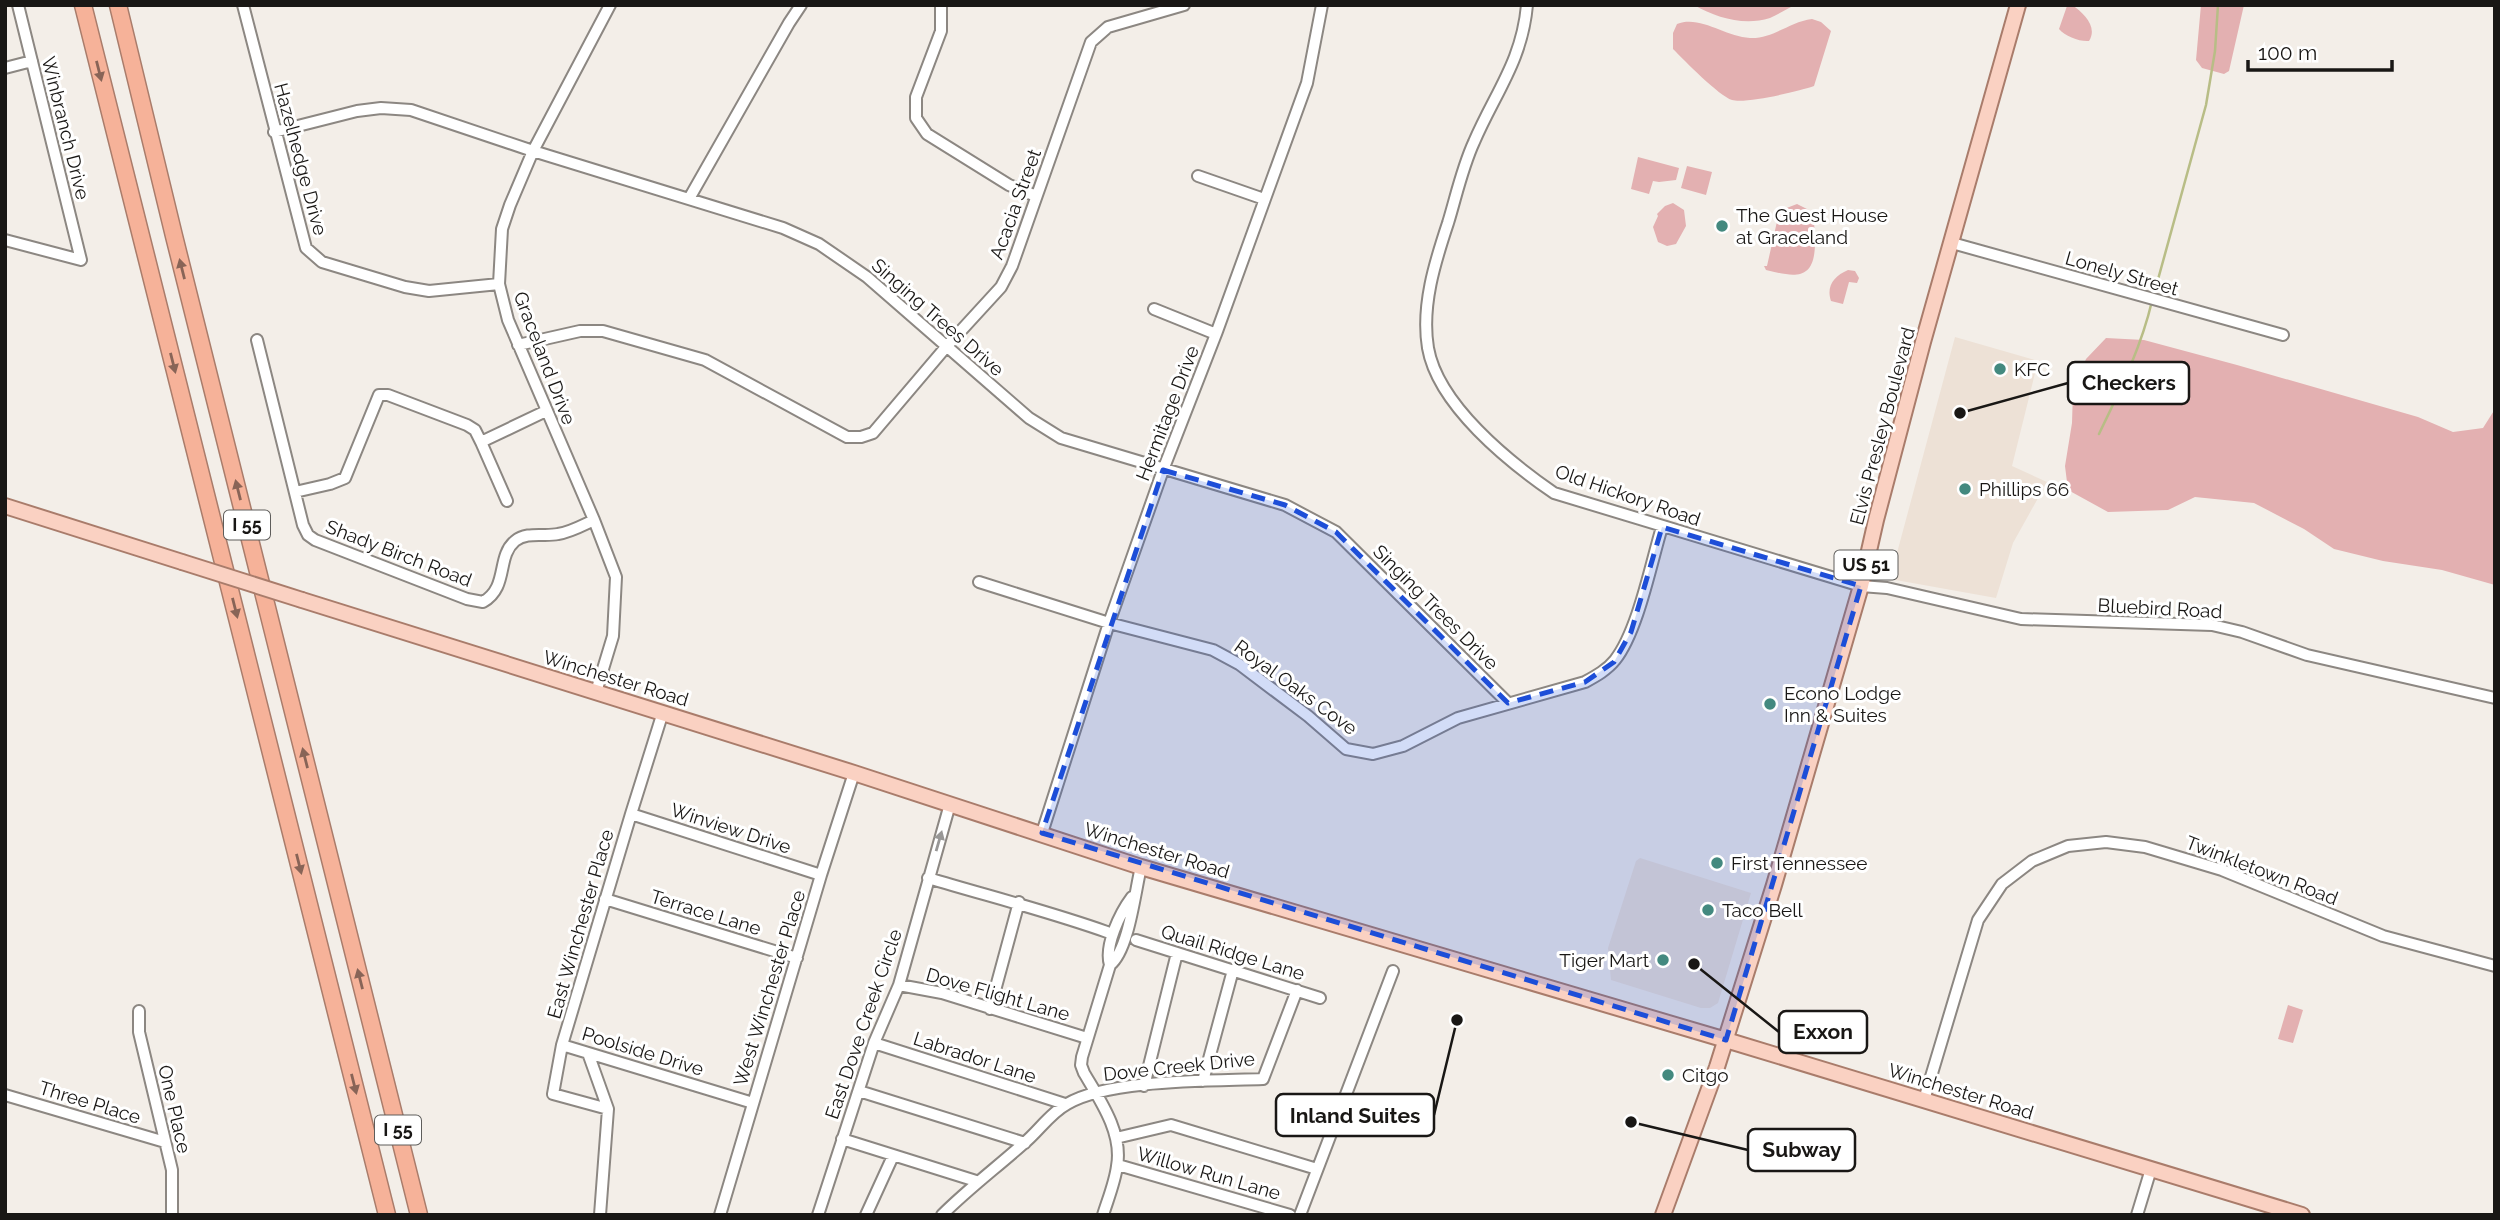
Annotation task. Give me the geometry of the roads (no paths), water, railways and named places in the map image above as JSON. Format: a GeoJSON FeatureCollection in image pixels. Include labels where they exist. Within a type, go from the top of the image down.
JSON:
{"type":"FeatureCollection","features":[{"type":"Feature","properties":{"kind":"highway","name":"I 55"},"geometry":{"type":"LineString","coordinates":[[82,5],[387,1215]]}},
{"type":"Feature","properties":{"kind":"highway","name":"I 55"},"geometry":{"type":"LineString","coordinates":[[118,5],[419,1215]]}},
{"type":"Feature","properties":{"kind":"main road","name":"Elvis Presley Boulevard"},"geometry":{"type":"LineString","coordinates":[[1663,1215],[1726,1040],[1774,885],[1861,586],[1899,434],[2018,5]]}},
{"type":"Feature","properties":{"kind":"main road","name":"Winchester Road"},"geometry":{"type":"LineString","coordinates":[[5,506],[663,712],[1142,867],[1726,1040],[2302,1215]]}},
{"type":"Feature","properties":{"kind":"street","name":"Winbranch Drive"},"geometry":{"type":"LineString","coordinates":[[5,240],[81,260],[18,5]]}},
{"type":"Feature","properties":{"kind":"street","name":"Hazelhedge Drive"},"geometry":{"type":"LineString","coordinates":[[243,5],[306,248],[322,262],[429,291],[499,284]]}},
{"type":"Feature","properties":{"kind":"street","name":"Graceland Drive"},"geometry":{"type":"LineString","coordinates":[[596,692],[613,636],[616,577],[508,320],[499,284],[502,229],[533,151],[610,5]]}},
{"type":"Feature","properties":{"kind":"street"},"geometry":{"type":"LineString","coordinates":[[690,197],[801,5]]}},
{"type":"Feature","properties":{"kind":"street"},"geometry":{"type":"LineString","coordinates":[[941,5],[941,31],[916,97],[916,118],[927,134],[1009,185],[1036,196]]}},
{"type":"Feature","properties":{"kind":"street","name":"Acacia Street"},"geometry":{"type":"LineString","coordinates":[[518,345],[580,331],[603,331],[705,360],[847,437],[873,433],[1001,287],[1012,266],[1091,42],[1108,27],[1184,5]]}},
{"type":"Feature","properties":{"kind":"street","name":"Hermitage Drive"},"geometry":{"type":"LineString","coordinates":[[1042,833],[1109,623],[1163,470],[1216,334],[1307,83],[1322,5]]}},
{"type":"Feature","properties":{"kind":"street","name":"Old Hickory Road"},"geometry":{"type":"LineString","coordinates":[[1527,5],[1525,31],[1509,73],[1473,144],[1436,258],[1426,313],[1428,349],[1439,377],[1459,412],[1515,466],[1554,493],[1861,586]]}},
{"type":"Feature","properties":{"kind":"street"},"geometry":{"type":"LineString","coordinates":[[5,68],[32,61]]}},
{"type":"Feature","properties":{"kind":"street","name":"Singing Trees Drive"},"geometry":{"type":"LineString","coordinates":[[274,131],[357,111],[411,110],[533,151],[690,197],[783,228],[819,244],[866,277],[1030,418],[1061,438],[1285,505],[1336,533],[1508,703]]}},
{"type":"Feature","properties":{"kind":"street"},"geometry":{"type":"LineString","coordinates":[[1198,176],[1264,199]]}},
{"type":"Feature","properties":{"kind":"street","name":"Lonely Street"},"geometry":{"type":"LineString","coordinates":[[1952,243],[2283,335]]}},
{"type":"Feature","properties":{"kind":"street"},"geometry":{"type":"LineString","coordinates":[[1154,309],[1216,334]]}},
{"type":"Feature","properties":{"kind":"street","name":"Shady Birch Road"},"geometry":{"type":"LineString","coordinates":[[257,340],[305,530],[315,540],[477,602],[487,600],[496,589],[508,550],[520,538],[557,534],[594,520]]}},
{"type":"Feature","properties":{"kind":"street"},"geometry":{"type":"LineString","coordinates":[[295,492],[345,478],[376,397],[383,394],[473,428],[507,500]]}},
{"type":"Feature","properties":{"kind":"street"},"geometry":{"type":"LineString","coordinates":[[481,442],[546,411]]}},
{"type":"Feature","properties":{"kind":"street","name":"Royal Oaks Cove"},"geometry":{"type":"LineString","coordinates":[[979,582],[1109,623],[1213,650],[1239,664],[1308,716],[1346,749],[1373,754],[1403,746],[1458,718],[1585,682],[1614,662],[1631,632],[1662,527]]}},
{"type":"Feature","properties":{"kind":"street","name":"Bluebird Road"},"geometry":{"type":"LineString","coordinates":[[1861,586],[1887,588],[2021,619],[2212,625],[2242,632],[2307,655],[2495,698]]}},
{"type":"Feature","properties":{"kind":"street","name":"East Winchester Place"},"geometry":{"type":"LineString","coordinates":[[608,1109],[553,1094],[562,1045],[663,712]]}},
{"type":"Feature","properties":{"kind":"street","name":"West Winchester Place"},"geometry":{"type":"LineString","coordinates":[[720,1215],[854,773]]}},
{"type":"Feature","properties":{"kind":"street","name":"East Dove Creek Circle"},"geometry":{"type":"LineString","coordinates":[[818,1215],[874,1043],[899,985],[950,804]]}},
{"type":"Feature","properties":{"kind":"street","name":"Winview Drive"},"geometry":{"type":"LineString","coordinates":[[631,814],[821,875]]}},
{"type":"Feature","properties":{"kind":"street","name":"Twinkletown Road"},"geometry":{"type":"LineString","coordinates":[[1924,1100],[1978,920],[2002,884],[2032,861],[2068,846],[2106,842],[2145,848],[2222,870],[2384,936],[2495,966]]}},
{"type":"Feature","properties":{"kind":"street"},"geometry":{"type":"LineString","coordinates":[[942,1215],[976,1181],[1025,1143],[1065,1104],[1095,1092],[1081,1065],[1110,965],[1107,956],[1120,936],[1121,912],[1134,894],[1142,867]]}},
{"type":"Feature","properties":{"kind":"street","name":"Quail Ridge Lane"},"geometry":{"type":"LineString","coordinates":[[928,878],[1018,902],[1320,998]]}},
{"type":"Feature","properties":{"kind":"street","name":"Terrace Lane"},"geometry":{"type":"LineString","coordinates":[[606,899],[797,958]]}},
{"type":"Feature","properties":{"kind":"street"},"geometry":{"type":"LineString","coordinates":[[990,1009],[1018,902]]}},
{"type":"Feature","properties":{"kind":"street"},"geometry":{"type":"LineString","coordinates":[[1144,1086],[1177,953]]}},
{"type":"Feature","properties":{"kind":"street"},"geometry":{"type":"LineString","coordinates":[[1203,1081],[1233,970]]}},
{"type":"Feature","properties":{"kind":"street"},"geometry":{"type":"LineString","coordinates":[[1300,1215],[1393,971]]}},
{"type":"Feature","properties":{"kind":"street","name":"Dove Flight Lane"},"geometry":{"type":"LineString","coordinates":[[899,985],[942,993],[1087,1038]]}},
{"type":"Feature","properties":{"kind":"street","name":"Dove Creek Drive"},"geometry":{"type":"LineString","coordinates":[[1103,1215],[1118,1165],[1116,1138],[1109,1117],[1095,1092],[1203,1081],[1264,1079],[1297,990]]}},
{"type":"Feature","properties":{"kind":"street","name":"One Place"},"geometry":{"type":"LineString","coordinates":[[139,1011],[139,1032],[172,1170],[172,1215]]}},
{"type":"Feature","properties":{"kind":"street","name":"Labrador Lane"},"geometry":{"type":"LineString","coordinates":[[874,1043],[1065,1104]]}},
{"type":"Feature","properties":{"kind":"street","name":"Poolside Drive"},"geometry":{"type":"LineString","coordinates":[[562,1045],[753,1103]]}},
{"type":"Feature","properties":{"kind":"street"},"geometry":{"type":"LineString","coordinates":[[588,1053],[608,1109],[600,1215]]}},
{"type":"Feature","properties":{"kind":"street"},"geometry":{"type":"LineString","coordinates":[[859,1091],[1025,1143]]}},
{"type":"Feature","properties":{"kind":"street","name":"Three Place"},"geometry":{"type":"LineString","coordinates":[[5,1095],[165,1142]]}},
{"type":"Feature","properties":{"kind":"street"},"geometry":{"type":"LineString","coordinates":[[1307,1111],[1335,1121]]}},
{"type":"Feature","properties":{"kind":"street"},"geometry":{"type":"LineString","coordinates":[[1116,1138],[1171,1125],[1317,1169]]}},
{"type":"Feature","properties":{"kind":"street"},"geometry":{"type":"LineString","coordinates":[[842,1139],[976,1181]]}},
{"type":"Feature","properties":{"kind":"street"},"geometry":{"type":"LineString","coordinates":[[866,1215],[893,1156]]}},
{"type":"Feature","properties":{"kind":"street","name":"Willow Run Lane"},"geometry":{"type":"LineString","coordinates":[[1118,1165],[1290,1215]]}},
{"type":"Feature","properties":{"kind":"street"},"geometry":{"type":"LineString","coordinates":[[2137,1215],[2151,1169]]}},
{"type":"Feature","properties":{"kind":"waterway"},"geometry":{"type":"LineString","coordinates":[[2154,294],[2206,105],[2215,51],[2218,5]]}},
{"type":"Feature","properties":{"kind":"waterway"},"geometry":{"type":"LineString","coordinates":[[2099,434],[2136,352],[2152,301]]}},
{"type":"Feature","properties":{"kind":"place","name":"The Guest House at Graceland"},"geometry":{"type":"Point","coordinates":[1722,226]}},
{"type":"Feature","properties":{"kind":"place","name":"KFC"},"geometry":{"type":"Point","coordinates":[2000,369]}},
{"type":"Feature","properties":{"kind":"place","name":"Checkers"},"geometry":{"type":"Point","coordinates":[1960,413]}},
{"type":"Feature","properties":{"kind":"place","name":"Phillips 66"},"geometry":{"type":"Point","coordinates":[1965,489]}},
{"type":"Feature","properties":{"kind":"place","name":"Econo Lodge Inn & Suites"},"geometry":{"type":"Point","coordinates":[1770,704]}},
{"type":"Feature","properties":{"kind":"place","name":"First Tennessee"},"geometry":{"type":"Point","coordinates":[1717,863]}},
{"type":"Feature","properties":{"kind":"place","name":"Taco Bell"},"geometry":{"type":"Point","coordinates":[1708,910]}},
{"type":"Feature","properties":{"kind":"place","name":"Tiger Mart"},"geometry":{"type":"Point","coordinates":[1663,960]}},
{"type":"Feature","properties":{"kind":"place","name":"Exxon"},"geometry":{"type":"Point","coordinates":[1694,964]}},
{"type":"Feature","properties":{"kind":"place","name":"Inland Suites"},"geometry":{"type":"Point","coordinates":[1457,1020]}},
{"type":"Feature","properties":{"kind":"place","name":"Citgo"},"geometry":{"type":"Point","coordinates":[1668,1075]}},
{"type":"Feature","properties":{"kind":"place","name":"Subway"},"geometry":{"type":"Point","coordinates":[1631,1122]}}]}
